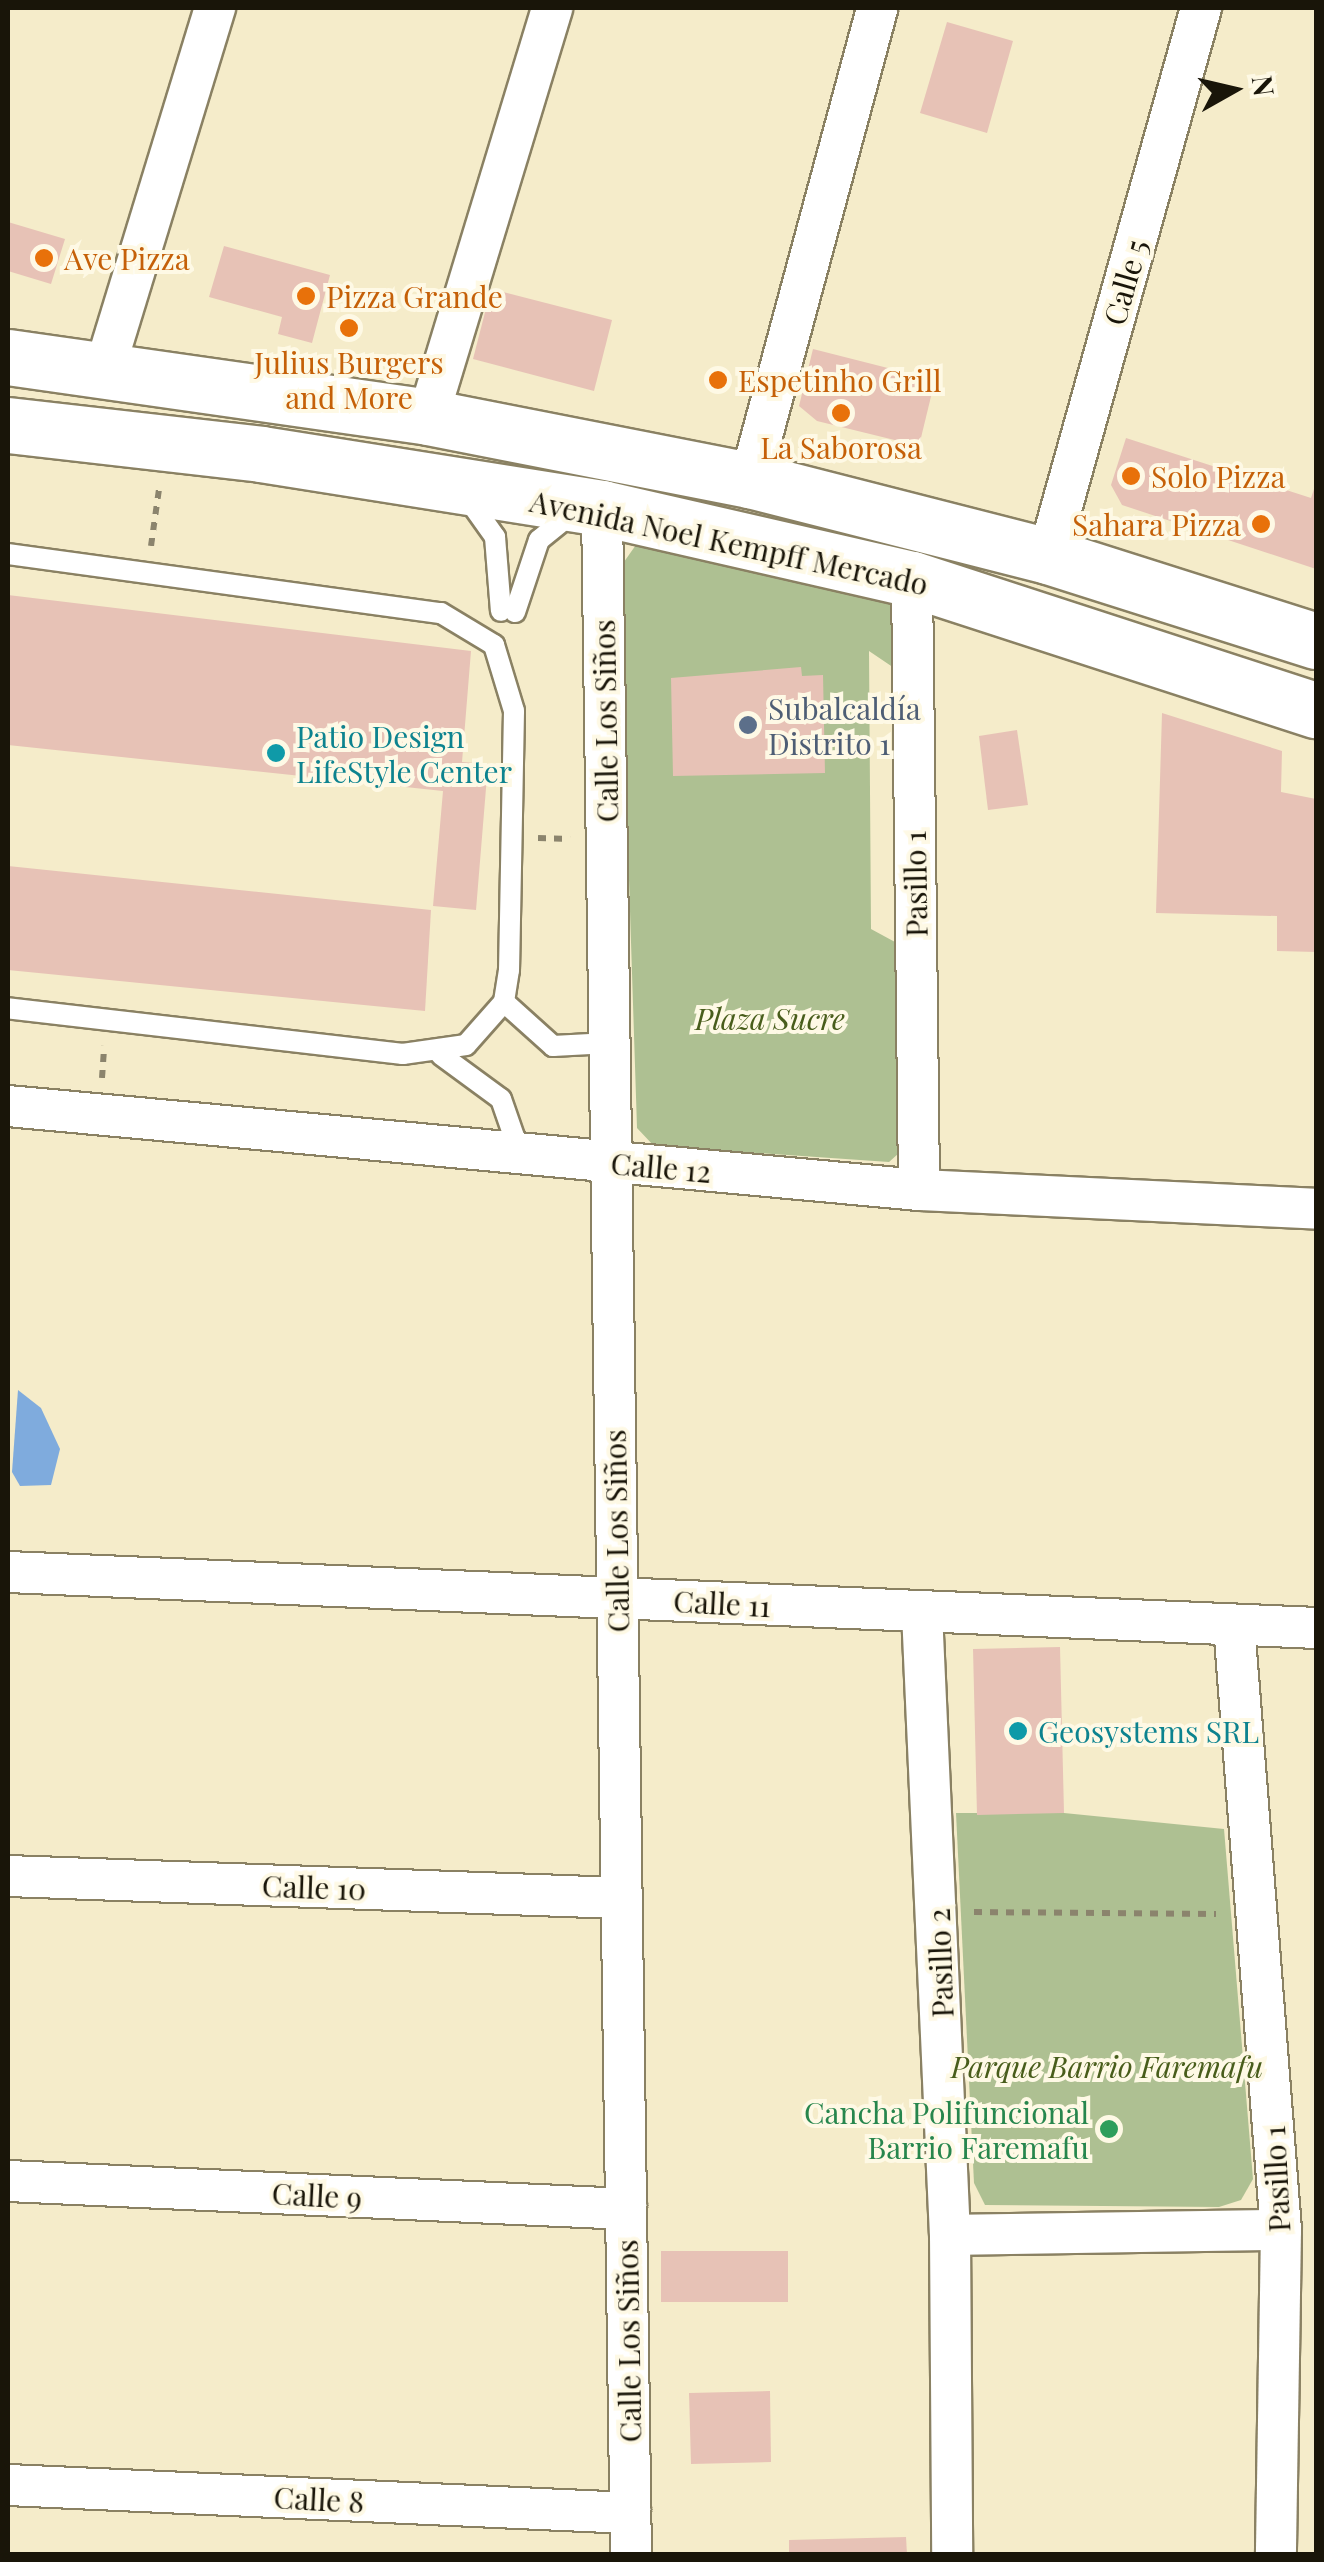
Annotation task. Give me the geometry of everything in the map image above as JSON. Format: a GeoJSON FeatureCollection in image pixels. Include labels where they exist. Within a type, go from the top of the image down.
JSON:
{"type":"FeatureCollection","features":[{"type":"Feature","properties":{"kind":"main road","name":"Avenida Noel Kempff Mercado"},"geometry":{"type":"LineString","coordinates":[[8,357],[428,416],[750,480],[1048,556],[1316,641]]}},
{"type":"Feature","properties":{"kind":"main road","name":"Avenida Noel Kempff Mercado"},"geometry":{"type":"LineString","coordinates":[[8,425],[260,454],[593,506],[912,579],[1311,692]]}},
{"type":"Feature","properties":{"kind":"main road"},"geometry":{"type":"LineString","coordinates":[[260,454],[346,439],[397,440],[702,496],[750,480]]}},
{"type":"Feature","properties":{"kind":"street"},"geometry":{"type":"LineString","coordinates":[[104,370],[214,8]]}},
{"type":"Feature","properties":{"kind":"street"},"geometry":{"type":"LineString","coordinates":[[428,416],[552,8]]}},
{"type":"Feature","properties":{"kind":"street"},"geometry":{"type":"LineString","coordinates":[[750,480],[878,8]]}},
{"type":"Feature","properties":{"kind":"street","name":"Calle 5"},"geometry":{"type":"LineString","coordinates":[[1048,556],[1201,8]]}},
{"type":"Feature","properties":{"kind":"street","name":"Calle Los Siños"},"geometry":{"type":"LineString","coordinates":[[593,506],[612,1163],[631,2554]]}},
{"type":"Feature","properties":{"kind":"street","name":"Pasillo 1"},"geometry":{"type":"LineString","coordinates":[[912,579],[919,1190]]}},
{"type":"Feature","properties":{"kind":"street","name":"Calle 12"},"geometry":{"type":"LineString","coordinates":[[8,1106],[919,1190],[1316,1209]]}},
{"type":"Feature","properties":{"kind":"street","name":"Calle 11"},"geometry":{"type":"LineString","coordinates":[[8,1572],[1316,1628]]}},
{"type":"Feature","properties":{"kind":"street","name":"Pasillo 2"},"geometry":{"type":"LineString","coordinates":[[922,1612],[950,2235],[952,2554]]}},
{"type":"Feature","properties":{"kind":"street","name":"Pasillo 1"},"geometry":{"type":"LineString","coordinates":[[1234,1625],[1281,2230],[1276,2554]]}},
{"type":"Feature","properties":{"kind":"street","name":"Calle 10"},"geometry":{"type":"LineString","coordinates":[[8,1876],[621,1898]]}},
{"type":"Feature","properties":{"kind":"street","name":"Calle 9"},"geometry":{"type":"LineString","coordinates":[[8,2182],[626,2209]]}},
{"type":"Feature","properties":{"kind":"street"},"geometry":{"type":"LineString","coordinates":[[950,2235],[1281,2230]]}},
{"type":"Feature","properties":{"kind":"street","name":"Calle 8"},"geometry":{"type":"LineString","coordinates":[[8,2485],[630,2513]]}},
{"type":"Feature","properties":{"kind":"lane"},"geometry":{"type":"LineString","coordinates":[[457,486],[495,537],[508,612],[538,540],[593,506]]}},
{"type":"Feature","properties":{"kind":"lane"},"geometry":{"type":"LineString","coordinates":[[8,554],[441,613],[494,646],[514,711],[504,1002],[491,1025],[441,1055]]}},
{"type":"Feature","properties":{"kind":"lane"},"geometry":{"type":"LineString","coordinates":[[504,1002],[553,1046],[609,1043]]}},
{"type":"Feature","properties":{"kind":"lane"},"geometry":{"type":"LineString","coordinates":[[8,1008],[441,1055],[501,1099],[520,1154]]}},
{"type":"Feature","properties":{"kind":"path"},"geometry":{"type":"LineString","coordinates":[[147,573],[165,444]]}},
{"type":"Feature","properties":{"kind":"path"},"geometry":{"type":"LineString","coordinates":[[938,1912],[1258,1917]]}},
{"type":"Feature","properties":{"kind":"green space","name":"Plaza Sucre"},"geometry":{"type":"Polygon","coordinates":[[[638,542],[883,591],[902,616],[903,674],[869,651],[871,929],[906,948],[908,1145],[889,1162],[654,1146],[637,1128],[619,569],[638,542]]]}},
{"type":"Feature","properties":{"kind":"green space","name":"Parque Barrio Faremafu"},"geometry":{"type":"Polygon","coordinates":[[[956,1813],[1064,1813],[1224,1829],[1253,2179],[1241,2200],[1219,2207],[985,2205],[974,2183],[956,1813]]]}},
{"type":"Feature","properties":{"kind":"water"},"geometry":{"type":"Polygon","coordinates":[[[18,1390],[41,1408],[60,1449],[51,1485],[20,1486],[12,1472],[18,1390]]]}},
{"type":"Feature","properties":{"kind":"building"},"geometry":{"type":"Polygon","coordinates":[[[947,22],[1013,41],[987,133],[920,113],[947,22]]]}},
{"type":"Feature","properties":{"kind":"building"},"geometry":{"type":"Polygon","coordinates":[[[8,222],[65,239],[51,284],[8,271],[8,222]]]}},
{"type":"Feature","properties":{"kind":"building"},"geometry":{"type":"Polygon","coordinates":[[[224,246],[330,275],[312,343],[278,334],[282,317],[209,297],[224,246]]]}},
{"type":"Feature","properties":{"kind":"building"},"geometry":{"type":"Polygon","coordinates":[[[491,289],[612,320],[594,391],[473,359],[491,289]]]}},
{"type":"Feature","properties":{"kind":"building"},"geometry":{"type":"Polygon","coordinates":[[[813,349],[935,380],[919,446],[817,421],[799,406],[813,349]]]}},
{"type":"Feature","properties":{"kind":"building"},"geometry":{"type":"Polygon","coordinates":[[[1126,438],[1311,498],[1316,483],[1316,569],[1122,505],[1111,485],[1126,438]]]}},
{"type":"Feature","properties":{"kind":"building","name":"Patio Design LifeStyle Center"},"geometry":{"type":"Polygon","coordinates":[[[8,595],[471,651],[462,762],[488,764],[476,910],[433,906],[443,791],[8,745],[8,595]]]}},
{"type":"Feature","properties":{"kind":"building","name":"Subalcaldía Distrito 1"},"geometry":{"type":"Polygon","coordinates":[[[801,667],[802,676],[823,675],[825,773],[673,776],[671,678],[801,667]]]}},
{"type":"Feature","properties":{"kind":"building"},"geometry":{"type":"Polygon","coordinates":[[[1162,713],[1282,751],[1281,792],[1316,799],[1316,952],[1277,951],[1277,916],[1156,913],[1162,713]]]}},
{"type":"Feature","properties":{"kind":"building"},"geometry":{"type":"Polygon","coordinates":[[[1017,730],[1028,805],[988,810],[979,736],[1017,730]]]}},
{"type":"Feature","properties":{"kind":"building"},"geometry":{"type":"Polygon","coordinates":[[[8,866],[431,910],[425,1011],[8,970],[8,866]]]}},
{"type":"Feature","properties":{"kind":"building","name":"Geosystems SRL"},"geometry":{"type":"Polygon","coordinates":[[[1060,1647],[1064,1813],[977,1815],[973,1649],[1060,1647]]]}},
{"type":"Feature","properties":{"kind":"building"},"geometry":{"type":"Polygon","coordinates":[[[661,2251],[788,2251],[788,2302],[661,2302],[661,2251]]]}},
{"type":"Feature","properties":{"kind":"building"},"geometry":{"type":"Polygon","coordinates":[[[770,2391],[771,2462],[691,2464],[689,2393],[770,2391]]]}},
{"type":"Feature","properties":{"kind":"building"},"geometry":{"type":"Polygon","coordinates":[[[906,2537],[907,2554],[789,2554],[789,2540],[906,2537]]]}},
{"type":"Feature","properties":{"kind":"place","name":"Ave Pizza"},"geometry":{"type":"Point","coordinates":[44,258]}},
{"type":"Feature","properties":{"kind":"place","name":"Pizza Grande"},"geometry":{"type":"Point","coordinates":[306,296]}},
{"type":"Feature","properties":{"kind":"place","name":"Julius Burgers and More"},"geometry":{"type":"Point","coordinates":[349,328]}},
{"type":"Feature","properties":{"kind":"place","name":"Espetinho Grill"},"geometry":{"type":"Point","coordinates":[718,380]}},
{"type":"Feature","properties":{"kind":"place","name":"La Saborosa"},"geometry":{"type":"Point","coordinates":[841,413]}},
{"type":"Feature","properties":{"kind":"place","name":"Solo Pizza"},"geometry":{"type":"Point","coordinates":[1131,476]}},
{"type":"Feature","properties":{"kind":"place","name":"Sahara Pizza"},"geometry":{"type":"Point","coordinates":[1261,524]}},
{"type":"Feature","properties":{"kind":"place","name":"Subalcaldía Distrito 1"},"geometry":{"type":"Point","coordinates":[748,725]}},
{"type":"Feature","properties":{"kind":"place","name":"Patio Design LifeStyle Center"},"geometry":{"type":"Point","coordinates":[276,753]}},
{"type":"Feature","properties":{"kind":"place","name":"Geosystems SRL"},"geometry":{"type":"Point","coordinates":[1018,1731]}},
{"type":"Feature","properties":{"kind":"place","name":"Cancha Polifuncional Barrio Faremafu"},"geometry":{"type":"Point","coordinates":[1109,2129]}}]}
